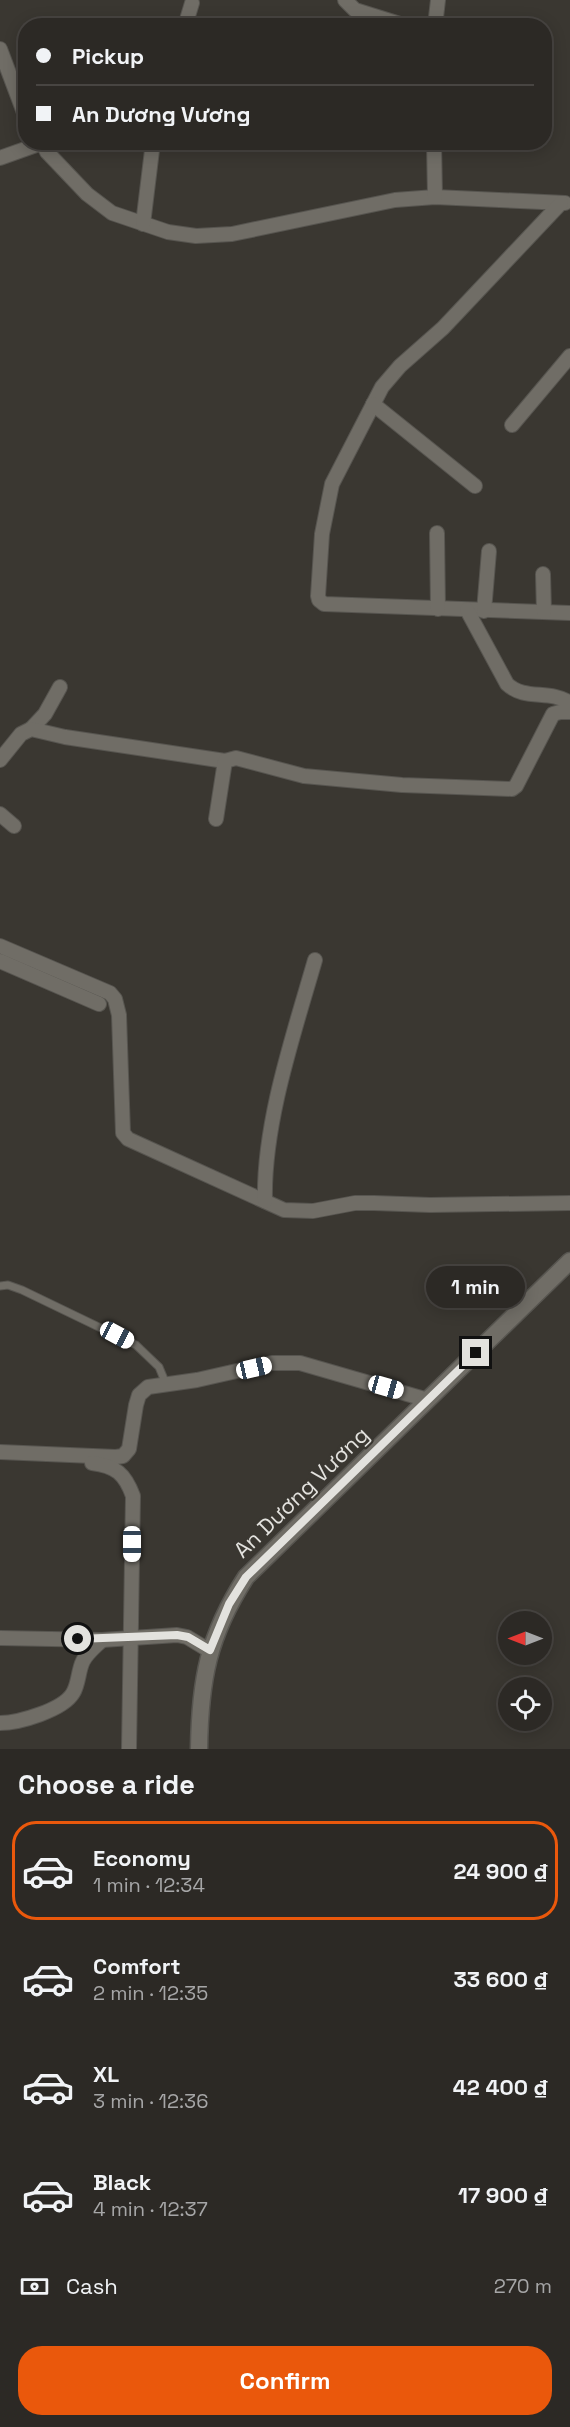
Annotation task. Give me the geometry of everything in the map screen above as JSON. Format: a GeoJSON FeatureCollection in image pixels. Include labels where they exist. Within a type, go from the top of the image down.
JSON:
{"type":"FeatureCollection","features":[{"type":"Feature","properties":{"kind":"street"},"geometry":{"type":"LineString","coordinates":[[345,0],[355,10],[380,18]]}},
{"type":"Feature","properties":{"kind":"street"},"geometry":{"type":"LineString","coordinates":[[436,18],[438,0]]}},
{"type":"Feature","properties":{"kind":"street"},"geometry":{"type":"LineString","coordinates":[[187,18],[192,3]]}},
{"type":"Feature","properties":{"kind":"street"},"geometry":{"type":"LineString","coordinates":[[0,49],[18,97]]}},
{"type":"Feature","properties":{"kind":"street"},"geometry":{"type":"LineString","coordinates":[[0,158],[22,150]]}},
{"type":"Feature","properties":{"kind":"street"},"geometry":{"type":"LineString","coordinates":[[48,150],[87,194],[112,213],[168,232],[196,236],[231,234],[395,200],[435,196],[566,203]]}},
{"type":"Feature","properties":{"kind":"street"},"geometry":{"type":"LineString","coordinates":[[143,224],[152,150]]}},
{"type":"Feature","properties":{"kind":"street"},"geometry":{"type":"LineString","coordinates":[[435,150],[435,196]]}},
{"type":"Feature","properties":{"kind":"street"},"geometry":{"type":"LineString","coordinates":[[566,203],[443,328],[400,366],[382,387],[332,484],[322,534],[319,600],[324,604],[570,613]]}},
{"type":"Feature","properties":{"kind":"street"},"geometry":{"type":"LineString","coordinates":[[512,425],[570,356]]}},
{"type":"Feature","properties":{"kind":"street"},"geometry":{"type":"LineString","coordinates":[[373,404],[475,486]]}},
{"type":"Feature","properties":{"kind":"street"},"geometry":{"type":"LineString","coordinates":[[437,533],[438,609]]}},
{"type":"Feature","properties":{"kind":"street"},"geometry":{"type":"LineString","coordinates":[[484,611],[489,551]]}},
{"type":"Feature","properties":{"kind":"street"},"geometry":{"type":"LineString","coordinates":[[543,574],[544,612]]}},
{"type":"Feature","properties":{"kind":"street"},"geometry":{"type":"LineString","coordinates":[[466,610],[507,684],[513,690],[520,693],[552,696],[570,703]]}},
{"type":"Feature","properties":{"kind":"street"},"geometry":{"type":"LineString","coordinates":[[0,760],[21,734],[31,729],[45,714],[60,687]]}},
{"type":"Feature","properties":{"kind":"street"},"geometry":{"type":"LineString","coordinates":[[31,729],[65,737],[225,761],[236,758],[304,776],[402,785],[512,789],[516,786],[553,714],[570,712]]}},
{"type":"Feature","properties":{"kind":"street"},"geometry":{"type":"LineString","coordinates":[[216,819],[225,761]]}},
{"type":"Feature","properties":{"kind":"street"},"geometry":{"type":"LineString","coordinates":[[0,814],[14,826]]}},
{"type":"Feature","properties":{"kind":"street"},"geometry":{"type":"LineString","coordinates":[[0,946],[110,993],[115,999],[119,1015],[121,1123],[123,1133],[128,1139],[284,1210],[313,1211],[355,1203],[430,1205],[570,1203]]}},
{"type":"Feature","properties":{"kind":"street"},"geometry":{"type":"LineString","coordinates":[[265,1201],[273,1123],[285,1066],[315,960]]}},
{"type":"Feature","properties":{"kind":"street"},"geometry":{"type":"LineString","coordinates":[[0,961],[99,1004]]}},
{"type":"Feature","properties":{"kind":"street","name":"An Dương Vương"},"geometry":{"type":"LineString","coordinates":[[199,1749],[201,1693],[210,1650],[229,1604],[246,1577],[570,1261]]}},
{"type":"Feature","properties":{"kind":"street"},"geometry":{"type":"LineString","coordinates":[[0,1452],[123,1456],[129,1449],[139,1395],[148,1388],[207,1378],[272,1363],[300,1363],[428,1400]]}},
{"type":"Feature","properties":{"kind":"street"},"geometry":{"type":"LineString","coordinates":[[0,1459],[95,1463],[111,1467],[128,1481],[133,1496],[129,1749]]}},
{"type":"Feature","properties":{"kind":"street"},"geometry":{"type":"LineString","coordinates":[[0,1638],[102,1640],[177,1635],[188,1637],[210,1650]]}},
{"type":"Feature","properties":{"kind":"street"},"geometry":{"type":"LineString","coordinates":[[0,1723],[29,1718],[62,1704],[70,1698],[75,1690],[84,1659],[102,1640]]}},
{"type":"Feature","properties":{"kind":"lane"},"geometry":{"type":"LineString","coordinates":[[0,1286],[8,1285],[22,1290],[136,1345],[159,1367],[166,1384]]}},
{"type":"Feature","properties":{"kind":"route"},"geometry":{"type":"LineString","coordinates":[[78,1639],[102,1640],[177,1635],[188,1637],[210,1650],[217,1628],[246,1577],[476,1353]]}}]}
